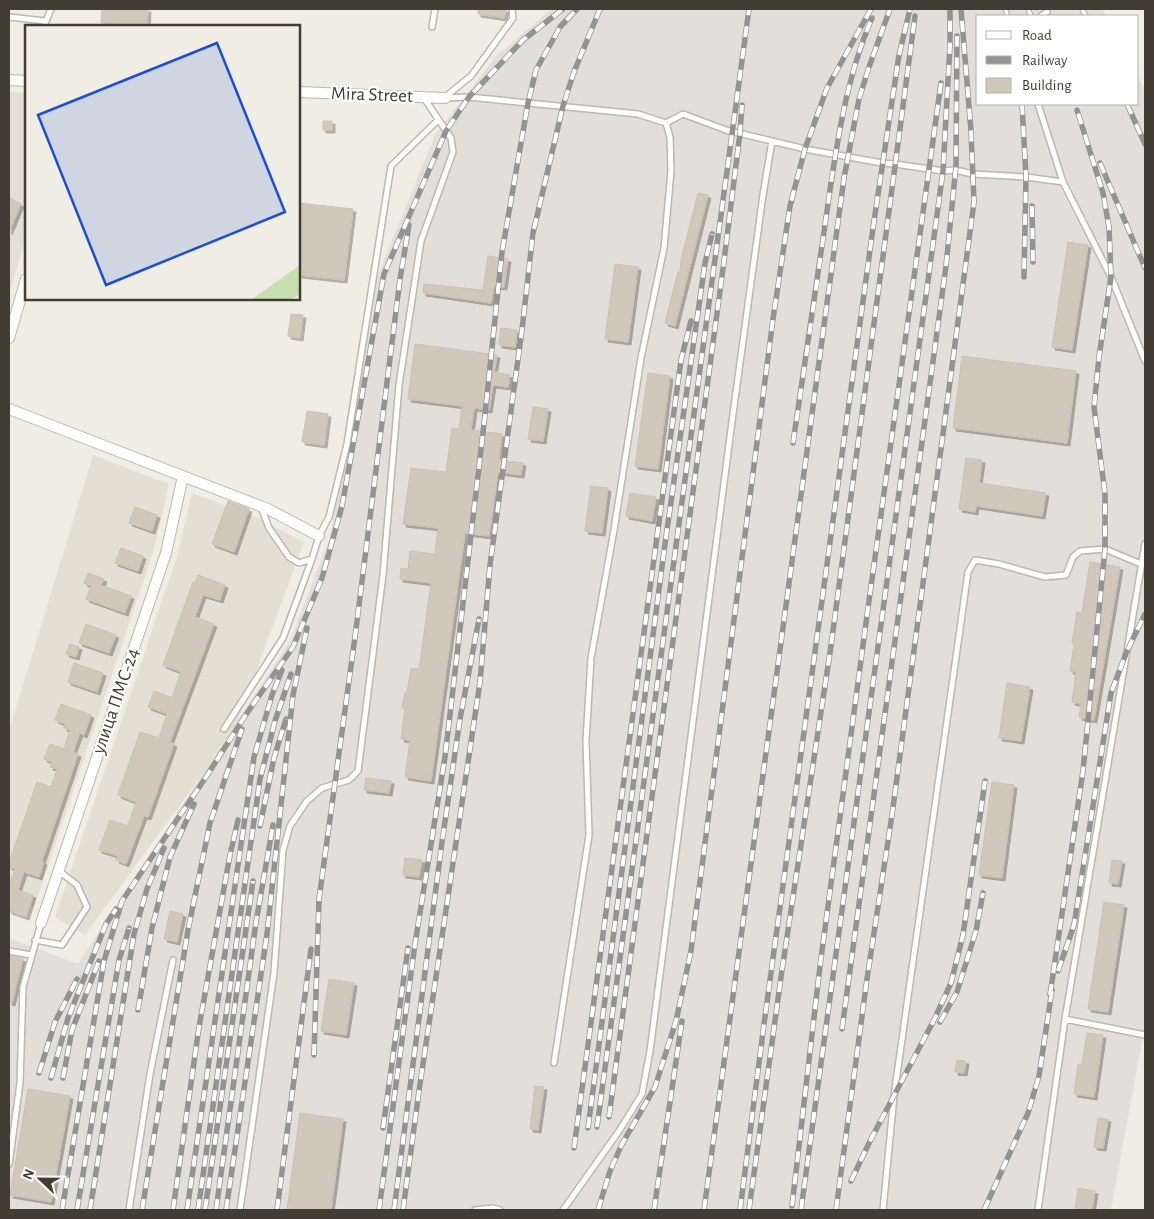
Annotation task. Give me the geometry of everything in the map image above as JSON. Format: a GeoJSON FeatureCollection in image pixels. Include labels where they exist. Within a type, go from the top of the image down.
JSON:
{"type":"FeatureCollection","features":[{"type":"Feature","properties":{"kind":"street"},"geometry":{"type":"LineString","coordinates":[[9,80],[25,81]]}},
{"type":"Feature","properties":{"kind":"street","name":"Mira Street"},"geometry":{"type":"LineString","coordinates":[[300,92],[445,98]]}},
{"type":"Feature","properties":{"kind":"street"},"geometry":{"type":"LineString","coordinates":[[9,338],[25,282]]}},
{"type":"Feature","properties":{"kind":"street"},"geometry":{"type":"LineString","coordinates":[[9,410],[260,506],[320,536]]}},
{"type":"Feature","properties":{"kind":"street","name":"улица ПМС-24"},"geometry":{"type":"LineString","coordinates":[[41,923],[166,553],[183,476]]}},
{"type":"Feature","properties":{"kind":"lane"},"geometry":{"type":"LineString","coordinates":[[9,17],[45,24],[51,9]]}},
{"type":"Feature","properties":{"kind":"lane"},"geometry":{"type":"LineString","coordinates":[[432,27],[434,9]]}},
{"type":"Feature","properties":{"kind":"lane"},"geometry":{"type":"LineString","coordinates":[[445,98],[471,76],[512,18],[512,9]]}},
{"type":"Feature","properties":{"kind":"lane"},"geometry":{"type":"LineString","coordinates":[[1042,15],[1047,12]]}},
{"type":"Feature","properties":{"kind":"lane"},"geometry":{"type":"LineString","coordinates":[[240,1210],[274,974],[283,850],[290,826],[307,801],[322,788],[349,780],[358,770],[383,575],[399,386],[421,241],[453,152],[451,138],[423,97]]}},
{"type":"Feature","properties":{"kind":"lane"},"geometry":{"type":"LineString","coordinates":[[445,98],[477,98],[638,114],[666,123],[683,114],[726,130],[882,163],[943,171],[955,170],[973,174],[1026,177],[1063,182]]}},
{"type":"Feature","properties":{"kind":"lane"},"geometry":{"type":"LineString","coordinates":[[1038,105],[1063,182],[1111,277],[1145,361]]}},
{"type":"Feature","properties":{"kind":"lane"},"geometry":{"type":"LineString","coordinates":[[224,729],[283,638],[320,536],[329,517],[347,444],[391,166],[438,120]]}},
{"type":"Feature","properties":{"kind":"lane"},"geometry":{"type":"LineString","coordinates":[[554,1063],[589,836],[586,741],[591,658],[642,358],[664,248],[671,171],[670,137],[666,123]]}},
{"type":"Feature","properties":{"kind":"lane"},"geometry":{"type":"LineString","coordinates":[[563,1210],[642,1094],[650,1051],[737,386],[772,141]]}},
{"type":"Feature","properties":{"kind":"lane"},"geometry":{"type":"LineString","coordinates":[[260,506],[269,528],[288,557],[299,563],[312,559]]}},
{"type":"Feature","properties":{"kind":"lane"},"geometry":{"type":"LineString","coordinates":[[1038,1210],[1065,1019],[1145,544]]}},
{"type":"Feature","properties":{"kind":"lane"},"geometry":{"type":"LineString","coordinates":[[883,1210],[894,1096],[968,572],[975,560],[999,564],[1045,577],[1066,575],[1073,557],[1080,551],[1105,549],[1141,564]]}},
{"type":"Feature","properties":{"kind":"lane"},"geometry":{"type":"LineString","coordinates":[[35,940],[62,945],[87,907],[77,885],[58,870]]}},
{"type":"Feature","properties":{"kind":"lane"},"geometry":{"type":"LineString","coordinates":[[9,1164],[20,1082],[23,986],[41,923]]}},
{"type":"Feature","properties":{"kind":"lane"},"geometry":{"type":"LineString","coordinates":[[9,951],[31,955]]}},
{"type":"Feature","properties":{"kind":"lane"},"geometry":{"type":"LineString","coordinates":[[130,1210],[150,1074],[173,960]]}},
{"type":"Feature","properties":{"kind":"lane"},"geometry":{"type":"LineString","coordinates":[[1065,1019],[1145,1035]]}},
{"type":"Feature","properties":{"kind":"lane"},"geometry":{"type":"LineString","coordinates":[[474,1210],[493,1208],[500,1210]]}},
{"type":"Feature","properties":{"kind":"shaded area"},"geometry":{"type":"Polygon","coordinates":[[[552,9],[1102,9],[1105,15],[976,15],[976,105],[1139,105],[1139,78],[1145,90],[1145,1025],[1111,1210],[9,1210],[9,938],[78,964],[290,641],[330,537],[378,275],[435,135],[496,56],[552,9]]]}},
{"type":"Feature","properties":{"kind":"shaded area"},"geometry":{"type":"Polygon","coordinates":[[[9,92],[25,93],[25,239],[9,295],[9,92]]]}},
{"type":"Feature","properties":{"kind":"shaded area"},"geometry":{"type":"Polygon","coordinates":[[[93,455],[169,484],[154,550],[34,907],[9,897],[9,731],[93,455]]]}},
{"type":"Feature","properties":{"kind":"shaded area"},"geometry":{"type":"Polygon","coordinates":[[[192,493],[256,517],[304,542],[234,731],[85,935],[55,917],[177,557],[192,493]]]}},
{"type":"Feature","properties":{"kind":"building"},"geometry":{"type":"Polygon","coordinates":[[[102,9],[148,9],[147,25],[101,23],[102,9]]]}},
{"type":"Feature","properties":{"kind":"building"},"geometry":{"type":"Polygon","coordinates":[[[478,9],[506,9],[504,18],[478,14],[478,9]]]}},
{"type":"Feature","properties":{"kind":"building"},"geometry":{"type":"Polygon","coordinates":[[[323,121],[332,121],[332,130],[323,130],[323,121]]]}},
{"type":"Feature","properties":{"kind":"building"},"geometry":{"type":"Polygon","coordinates":[[[698,193],[708,195],[675,326],[665,323],[678,272],[680,272],[681,260],[698,193]]]}},
{"type":"Feature","properties":{"kind":"building"},"geometry":{"type":"Polygon","coordinates":[[[9,198],[21,204],[9,232],[9,198]]]}},
{"type":"Feature","properties":{"kind":"building"},"geometry":{"type":"Polygon","coordinates":[[[300,203],[353,209],[344,280],[300,275],[300,203]]]}},
{"type":"Feature","properties":{"kind":"building"},"geometry":{"type":"Polygon","coordinates":[[[1068,242],[1088,245],[1072,350],[1052,347],[1068,242]]]}},
{"type":"Feature","properties":{"kind":"building"},"geometry":{"type":"Polygon","coordinates":[[[488,256],[508,259],[504,287],[494,286],[491,303],[423,293],[424,284],[483,290],[488,256]]]}},
{"type":"Feature","properties":{"kind":"building"},"geometry":{"type":"Polygon","coordinates":[[[615,264],[638,267],[628,342],[605,339],[615,264]]]}},
{"type":"Feature","properties":{"kind":"building"},"geometry":{"type":"Polygon","coordinates":[[[291,314],[303,315],[300,338],[288,336],[291,314]]]}},
{"type":"Feature","properties":{"kind":"building"},"geometry":{"type":"Polygon","coordinates":[[[501,328],[517,330],[515,347],[499,345],[501,328]]]}},
{"type":"Feature","properties":{"kind":"building"},"geometry":{"type":"Polygon","coordinates":[[[415,344],[497,355],[494,372],[510,375],[508,387],[493,385],[489,410],[474,408],[471,430],[502,434],[499,460],[523,463],[521,475],[498,472],[489,536],[465,533],[431,781],[405,777],[410,740],[401,739],[405,709],[402,708],[405,693],[407,693],[411,668],[419,669],[431,583],[400,579],[401,568],[408,569],[410,551],[435,554],[438,528],[403,524],[411,468],[446,472],[452,428],[459,429],[462,406],[408,399],[415,344]]]}},
{"type":"Feature","properties":{"kind":"building"},"geometry":{"type":"Polygon","coordinates":[[[962,356],[1076,371],[1067,443],[953,428],[962,356]]]}},
{"type":"Feature","properties":{"kind":"building"},"geometry":{"type":"Polygon","coordinates":[[[648,373],[670,376],[658,469],[635,466],[648,373]]]}},
{"type":"Feature","properties":{"kind":"building"},"geometry":{"type":"Polygon","coordinates":[[[533,407],[548,409],[543,441],[528,439],[533,407]]]}},
{"type":"Feature","properties":{"kind":"building"},"geometry":{"type":"Polygon","coordinates":[[[307,411],[328,414],[324,445],[302,442],[307,411]]]}},
{"type":"Feature","properties":{"kind":"building"},"geometry":{"type":"Polygon","coordinates":[[[966,458],[982,460],[979,483],[1046,493],[1042,516],[976,506],[975,512],[959,509],[966,458]]]}},
{"type":"Feature","properties":{"kind":"building"},"geometry":{"type":"Polygon","coordinates":[[[591,486],[608,488],[602,533],[585,531],[591,486]]]}},
{"type":"Feature","properties":{"kind":"building"},"geometry":{"type":"Polygon","coordinates":[[[630,493],[656,497],[652,521],[626,516],[630,493]]]}},
{"type":"Feature","properties":{"kind":"building"},"geometry":{"type":"Polygon","coordinates":[[[228,501],[249,509],[234,552],[212,544],[228,501]]]}},
{"type":"Feature","properties":{"kind":"building"},"geometry":{"type":"Polygon","coordinates":[[[135,507],[157,515],[152,531],[129,523],[135,507]]]}},
{"type":"Feature","properties":{"kind":"building"},"geometry":{"type":"Polygon","coordinates":[[[121,548],[143,556],[138,571],[115,563],[121,548]]]}},
{"type":"Feature","properties":{"kind":"building"},"geometry":{"type":"Polygon","coordinates":[[[1090,562],[1120,567],[1094,720],[1079,717],[1081,704],[1072,702],[1076,672],[1070,671],[1077,612],[1082,613],[1090,562]]]}},
{"type":"Feature","properties":{"kind":"building"},"geometry":{"type":"Polygon","coordinates":[[[88,573],[104,579],[101,585],[131,596],[125,613],[86,599],[91,586],[84,583],[88,573]]]}},
{"type":"Feature","properties":{"kind":"building"},"geometry":{"type":"Polygon","coordinates":[[[198,575],[225,585],[220,600],[203,595],[195,617],[214,624],[170,742],[174,744],[148,817],[144,816],[126,864],[116,860],[118,856],[99,850],[110,820],[128,826],[136,802],[118,795],[140,732],[159,738],[167,714],[148,707],[154,691],[172,698],[181,672],[163,665],[193,582],[195,583],[198,575]]]}},
{"type":"Feature","properties":{"kind":"building"},"geometry":{"type":"Polygon","coordinates":[[[86,624],[116,635],[109,653],[79,643],[86,624]]]}},
{"type":"Feature","properties":{"kind":"building"},"geometry":{"type":"Polygon","coordinates":[[[70,644],[79,647],[76,657],[66,654],[70,644]]]}},
{"type":"Feature","properties":{"kind":"building"},"geometry":{"type":"Polygon","coordinates":[[[74,663],[103,673],[97,692],[68,682],[74,663]]]}},
{"type":"Feature","properties":{"kind":"building"},"geometry":{"type":"Polygon","coordinates":[[[1007,683],[1030,687],[1021,741],[999,738],[1007,683]]]}},
{"type":"Feature","properties":{"kind":"building"},"geometry":{"type":"Polygon","coordinates":[[[61,704],[91,715],[84,735],[80,733],[73,752],[78,754],[42,861],[44,862],[39,877],[24,872],[18,890],[33,895],[26,917],[9,911],[9,886],[15,869],[9,867],[9,863],[37,782],[51,787],[57,769],[50,767],[52,762],[44,759],[50,744],[64,749],[70,730],[64,728],[65,724],[55,720],[61,704]]]}},
{"type":"Feature","properties":{"kind":"building"},"geometry":{"type":"Polygon","coordinates":[[[366,778],[391,781],[389,793],[364,790],[366,778]]]}},
{"type":"Feature","properties":{"kind":"building"},"geometry":{"type":"Polygon","coordinates":[[[992,782],[1014,785],[1002,878],[979,875],[992,782]]]}},
{"type":"Feature","properties":{"kind":"building"},"geometry":{"type":"Polygon","coordinates":[[[405,858],[422,860],[419,877],[403,875],[405,858]]]}},
{"type":"Feature","properties":{"kind":"building"},"geometry":{"type":"Polygon","coordinates":[[[1112,860],[1122,861],[1118,884],[1109,883],[1112,860]]]}},
{"type":"Feature","properties":{"kind":"building"},"geometry":{"type":"Polygon","coordinates":[[[1104,902],[1124,905],[1108,1012],[1088,1009],[1104,902]]]}},
{"type":"Feature","properties":{"kind":"building"},"geometry":{"type":"Polygon","coordinates":[[[170,911],[183,914],[177,942],[164,939],[170,911]]]}},
{"type":"Feature","properties":{"kind":"building"},"geometry":{"type":"Polygon","coordinates":[[[9,956],[23,959],[12,1003],[9,1002],[9,956]]]}},
{"type":"Feature","properties":{"kind":"building"},"geometry":{"type":"Polygon","coordinates":[[[329,979],[354,983],[346,1035],[321,1031],[329,979]]]}},
{"type":"Feature","properties":{"kind":"building"},"geometry":{"type":"Polygon","coordinates":[[[1087,1033],[1103,1035],[1094,1097],[1074,1094],[1078,1064],[1082,1065],[1087,1033]]]}},
{"type":"Feature","properties":{"kind":"building"},"geometry":{"type":"Polygon","coordinates":[[[957,1060],[966,1061],[964,1073],[955,1072],[957,1060]]]}},
{"type":"Feature","properties":{"kind":"building"},"geometry":{"type":"Polygon","coordinates":[[[535,1086],[544,1087],[538,1130],[530,1129],[535,1086]]]}},
{"type":"Feature","properties":{"kind":"building"},"geometry":{"type":"Polygon","coordinates":[[[28,1089],[70,1096],[51,1202],[10,1195],[28,1089]]]}},
{"type":"Feature","properties":{"kind":"building"},"geometry":{"type":"Polygon","coordinates":[[[300,1113],[343,1119],[331,1210],[287,1210],[300,1113]]]}},
{"type":"Feature","properties":{"kind":"building"},"geometry":{"type":"Polygon","coordinates":[[[1098,1118],[1108,1119],[1103,1148],[1094,1147],[1098,1118]]]}},
{"type":"Feature","properties":{"kind":"building"},"geometry":{"type":"Polygon","coordinates":[[[1078,1188],[1095,1191],[1092,1210],[1075,1210],[1078,1188]]]}},
{"type":"Feature","properties":{"kind":"railway"},"geometry":{"type":"LineString","coordinates":[[62,1210],[104,961],[122,901],[293,647],[322,578],[342,506],[384,274],[446,131],[469,97],[523,40],[563,9]]}},
{"type":"Feature","properties":{"kind":"railway"},"geometry":{"type":"LineString","coordinates":[[379,1210],[415,944],[445,757],[502,252],[528,103],[536,70],[560,27],[577,9]]}},
{"type":"Feature","properties":{"kind":"railway"},"geometry":{"type":"LineString","coordinates":[[403,1210],[480,682],[490,565],[522,330],[533,233],[563,106],[574,72],[600,9]]}},
{"type":"Feature","properties":{"kind":"railway"},"geometry":{"type":"LineString","coordinates":[[597,1127],[749,9]]}},
{"type":"Feature","properties":{"kind":"railway"},"geometry":{"type":"LineString","coordinates":[[598,1210],[610,1171],[622,1144],[655,1087],[676,1021],[691,951],[773,319],[790,206],[805,149],[827,88],[871,9]]}},
{"type":"Feature","properties":{"kind":"railway"},"geometry":{"type":"LineString","coordinates":[[704,1210],[844,178],[859,99],[890,9]]}},
{"type":"Feature","properties":{"kind":"railway"},"geometry":{"type":"LineString","coordinates":[[740,1210],[874,221],[899,55],[910,9]]}},
{"type":"Feature","properties":{"kind":"railway"},"geometry":{"type":"LineString","coordinates":[[801,1210],[943,171],[950,45],[950,9]]}},
{"type":"Feature","properties":{"kind":"railway"},"geometry":{"type":"LineString","coordinates":[[836,1210],[867,979],[892,815],[974,202],[971,131],[961,9]]}},
{"type":"Feature","properties":{"kind":"railway"},"geometry":{"type":"LineString","coordinates":[[1006,9],[1007,15]]}},
{"type":"Feature","properties":{"kind":"railway"},"geometry":{"type":"LineString","coordinates":[[1028,9],[1031,15]]}},
{"type":"Feature","properties":{"kind":"railway"},"geometry":{"type":"LineString","coordinates":[[1082,9],[1085,15]]}},
{"type":"Feature","properties":{"kind":"railway"},"geometry":{"type":"LineString","coordinates":[[749,1210],[782,970],[831,646],[915,16]]}},
{"type":"Feature","properties":{"kind":"railway"},"geometry":{"type":"LineString","coordinates":[[793,443],[842,120],[854,68],[872,18]]}},
{"type":"Feature","properties":{"kind":"railway"},"geometry":{"type":"LineString","coordinates":[[842,1029],[946,266],[956,166],[957,36]]}},
{"type":"Feature","properties":{"kind":"railway"},"geometry":{"type":"LineString","coordinates":[[792,1206],[820,966],[941,83]]}},
{"type":"Feature","properties":{"kind":"railway"},"geometry":{"type":"LineString","coordinates":[[609,1117],[724,261],[742,105]]}},
{"type":"Feature","properties":{"kind":"railway"},"geometry":{"type":"LineString","coordinates":[[1022,105],[1026,177],[1024,277]]}},
{"type":"Feature","properties":{"kind":"railway"},"geometry":{"type":"LineString","coordinates":[[1127,105],[1145,144]]}},
{"type":"Feature","properties":{"kind":"railway"},"geometry":{"type":"LineString","coordinates":[[1050,995],[1083,771],[1105,549],[1105,494],[1094,407],[1099,357],[1111,277],[1109,227],[1103,193],[1077,110]]}},
{"type":"Feature","properties":{"kind":"railway"},"geometry":{"type":"LineString","coordinates":[[1100,163],[1145,268]]}},
{"type":"Feature","properties":{"kind":"railway"},"geometry":{"type":"LineString","coordinates":[[1032,206],[1033,262]]}},
{"type":"Feature","properties":{"kind":"railway"},"geometry":{"type":"LineString","coordinates":[[314,1055],[319,899],[355,637],[400,279],[409,225]]}},
{"type":"Feature","properties":{"kind":"railway"},"geometry":{"type":"LineString","coordinates":[[588,1128],[665,544],[705,263],[712,234]]}},
{"type":"Feature","properties":{"kind":"railway"},"geometry":{"type":"LineString","coordinates":[[574,1148],[681,360],[691,321]]}},
{"type":"Feature","properties":{"kind":"railway"},"geometry":{"type":"LineString","coordinates":[[1058,971],[1074,925],[1111,693],[1127,651],[1145,614]]}},
{"type":"Feature","properties":{"kind":"railway"},"geometry":{"type":"LineString","coordinates":[[394,1210],[442,842],[460,719],[479,619]]}},
{"type":"Feature","properties":{"kind":"railway"},"geometry":{"type":"LineString","coordinates":[[226,1210],[267,934],[293,695],[307,628]]}},
{"type":"Feature","properties":{"kind":"railway"},"geometry":{"type":"LineString","coordinates":[[187,1210],[254,757],[272,695],[282,670]]}},
{"type":"Feature","properties":{"kind":"railway"},"geometry":{"type":"LineString","coordinates":[[198,1210],[260,779],[275,721],[291,674]]}},
{"type":"Feature","properties":{"kind":"railway"},"geometry":{"type":"LineString","coordinates":[[260,826],[274,758],[286,719]]}},
{"type":"Feature","properties":{"kind":"railway"},"geometry":{"type":"LineString","coordinates":[[142,1210],[188,930],[210,823],[242,729]]}},
{"type":"Feature","properties":{"kind":"railway"},"geometry":{"type":"LineString","coordinates":[[851,1181],[933,1022],[951,983],[963,935],[985,781]]}},
{"type":"Feature","properties":{"kind":"railway"},"geometry":{"type":"LineString","coordinates":[[138,1010],[152,928],[170,857],[194,804]]}},
{"type":"Feature","properties":{"kind":"railway"},"geometry":{"type":"LineString","coordinates":[[173,1210],[199,1027],[238,820]]}},
{"type":"Feature","properties":{"kind":"railway"},"geometry":{"type":"LineString","coordinates":[[216,1210],[256,922],[273,825]]}},
{"type":"Feature","properties":{"kind":"railway"},"geometry":{"type":"LineString","coordinates":[[90,1210],[134,934],[147,889],[164,848]]}},
{"type":"Feature","properties":{"kind":"railway"},"geometry":{"type":"LineString","coordinates":[[205,1210],[253,881]]}},
{"type":"Feature","properties":{"kind":"railway"},"geometry":{"type":"LineString","coordinates":[[940,1022],[957,992],[976,931],[983,893]]}},
{"type":"Feature","properties":{"kind":"railway"},"geometry":{"type":"LineString","coordinates":[[51,1078],[68,1018],[106,924],[116,909]]}},
{"type":"Feature","properties":{"kind":"railway"},"geometry":{"type":"LineString","coordinates":[[77,1210],[119,960],[129,928]]}},
{"type":"Feature","properties":{"kind":"railway"},"geometry":{"type":"LineString","coordinates":[[383,1128],[408,948]]}},
{"type":"Feature","properties":{"kind":"railway"},"geometry":{"type":"LineString","coordinates":[[277,1210],[311,949]]}},
{"type":"Feature","properties":{"kind":"railway"},"geometry":{"type":"LineString","coordinates":[[63,1078],[72,1030],[99,961]]}},
{"type":"Feature","properties":{"kind":"railway"},"geometry":{"type":"LineString","coordinates":[[39,1073],[55,1022],[77,979]]}},
{"type":"Feature","properties":{"kind":"railway"},"geometry":{"type":"LineString","coordinates":[[984,1210],[1028,1113],[1039,1076],[1052,990]]}},
{"type":"Feature","properties":{"kind":"railway"},"geometry":{"type":"LineString","coordinates":[[654,1210],[682,1021]]}}]}
